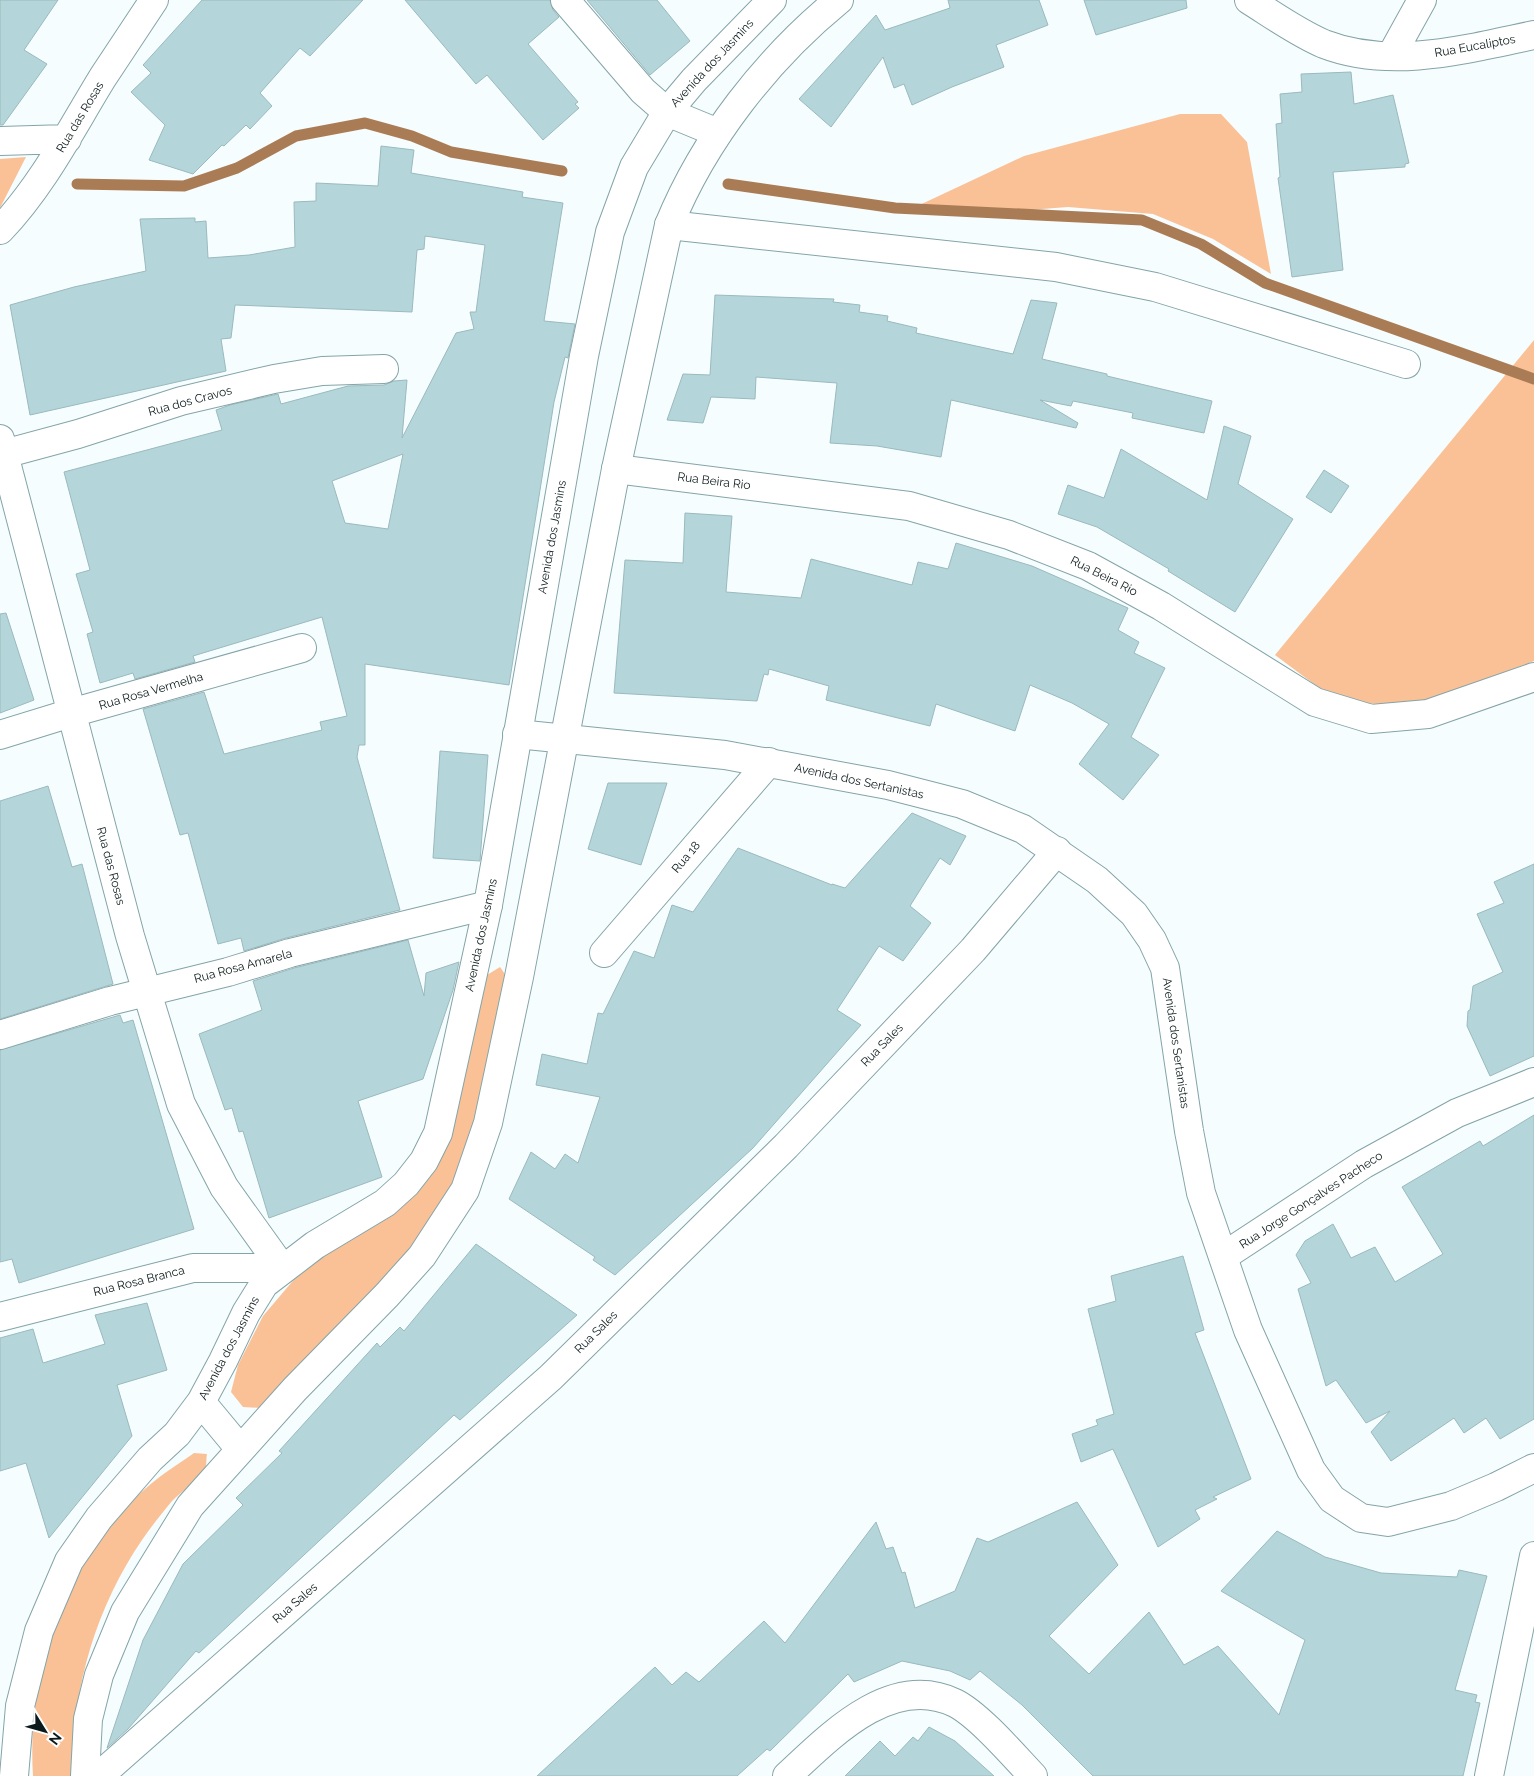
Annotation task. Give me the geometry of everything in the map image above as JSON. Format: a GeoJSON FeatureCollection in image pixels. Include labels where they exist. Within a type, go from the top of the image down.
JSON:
{"type":"FeatureCollection","features":[{"type":"Feature","properties":{"kind":"street","name":"Rua das Rosas"},"geometry":{"type":"LineString","coordinates":[[0,230],[26,200],[67,139],[104,77],[154,0]]}},
{"type":"Feature","properties":{"kind":"street"},"geometry":{"type":"LineString","coordinates":[[565,0],[622,68],[667,112],[718,133]]}},
{"type":"Feature","properties":{"kind":"street","name":"Avenida dos Jasmins"},"geometry":{"type":"LineString","coordinates":[[14,1776],[20,1706],[39,1631],[69,1561],[99,1518],[150,1460],[177,1434],[201,1402],[246,1312],[264,1284],[282,1268],[315,1245],[385,1203],[406,1184],[424,1161],[438,1134],[488,905],[584,356],[610,232],[634,167],[667,112],[694,80],[772,0]]}},
{"type":"Feature","properties":{"kind":"street"},"geometry":{"type":"LineString","coordinates":[[85,1776],[88,1719],[99,1675],[125,1612],[190,1506],[240,1449],[422,1256],[465,1190],[488,1123],[539,879],[616,469],[669,225],[681,194],[718,133],[786,49],[839,0]]}},
{"type":"Feature","properties":{"kind":"street","name":"Rua Eucaliptos"},"geometry":{"type":"LineString","coordinates":[[1249,0],[1324,44],[1351,52],[1391,56],[1449,52],[1534,35]]}},
{"type":"Feature","properties":{"kind":"street"},"geometry":{"type":"LineString","coordinates":[[1391,56],[1422,0]]}},
{"type":"Feature","properties":{"kind":"street"},"geometry":{"type":"LineString","coordinates":[[0,141],[67,139]]}},
{"type":"Feature","properties":{"kind":"street"},"geometry":{"type":"LineString","coordinates":[[669,225],[1056,267],[1155,287],[1406,364]]}},
{"type":"Feature","properties":{"kind":"street","name":"Rua dos Cravos"},"geometry":{"type":"LineString","coordinates":[[2,449],[78,434],[181,401],[274,379],[322,371],[384,369]]}},
{"type":"Feature","properties":{"kind":"street","name":"Rua das Rosas"},"geometry":{"type":"LineString","coordinates":[[2,449],[146,992],[181,1104],[224,1187],[282,1268]]}},
{"type":"Feature","properties":{"kind":"street","name":"Rua Beira Rio"},"geometry":{"type":"LineString","coordinates":[[616,469],[908,506],[1009,535],[1088,566],[1161,606],[1315,702],[1371,719],[1428,714],[1534,677]]}},
{"type":"Feature","properties":{"kind":"street","name":"Rua Rosa Vermelha"},"geometry":{"type":"LineString","coordinates":[[0,735],[302,648]]}},
{"type":"Feature","properties":{"kind":"street","name":"Avenida dos Sertanistas"},"geometry":{"type":"LineString","coordinates":[[517,734],[726,755],[888,785],[962,804],[1022,829],[1057,851],[1097,880],[1134,914],[1152,940],[1165,968],[1201,1193],[1256,1347],[1311,1470],[1332,1499],[1362,1518],[1388,1522],[1451,1506],[1496,1488],[1534,1468]]}},
{"type":"Feature","properties":{"kind":"street","name":"Rua 18"},"geometry":{"type":"LineString","coordinates":[[604,953],[769,762]]}},
{"type":"Feature","properties":{"kind":"street","name":"Rua Sales"},"geometry":{"type":"LineString","coordinates":[[99,1776],[550,1377],[786,1146],[974,950],[1057,851]]}},
{"type":"Feature","properties":{"kind":"street","name":"Rua Rosa Amarela"},"geometry":{"type":"LineString","coordinates":[[0,1035],[146,992],[228,972],[290,953],[488,905]]}},
{"type":"Feature","properties":{"kind":"street","name":"Rua Jorge Gonçalves Pacheco"},"geometry":{"type":"LineString","coordinates":[[1224,1256],[1364,1164],[1457,1113],[1534,1082]]}},
{"type":"Feature","properties":{"kind":"street","name":"Rua Rosa Branca"},"geometry":{"type":"LineString","coordinates":[[0,1317],[193,1268],[282,1268]]}},
{"type":"Feature","properties":{"kind":"street"},"geometry":{"type":"LineString","coordinates":[[201,1402],[240,1449]]}},
{"type":"Feature","properties":{"kind":"street"},"geometry":{"type":"LineString","coordinates":[[1489,1776],[1534,1556]]}},
{"type":"Feature","properties":{"kind":"street"},"geometry":{"type":"LineString","coordinates":[[787,1776],[821,1744],[873,1707],[906,1694],[930,1694],[956,1704],[990,1731],[1034,1776]]}},
{"type":"Feature","properties":{"kind":"shaded area"},"geometry":{"type":"Polygon","coordinates":[[[1180,114],[1221,114],[1247,142],[1271,274],[1213,239],[1153,214],[1068,207],[992,213],[911,209],[1024,156],[1180,114]]]}},
{"type":"Feature","properties":{"kind":"shaded area"},"geometry":{"type":"Polygon","coordinates":[[[26,157],[0,208],[0,159],[26,157]]]}},
{"type":"Feature","properties":{"kind":"shaded area"},"geometry":{"type":"Polygon","coordinates":[[[1534,340],[1534,661],[1425,706],[1338,702],[1275,655],[1534,340]]]}},
{"type":"Feature","properties":{"kind":"shaded area"},"geometry":{"type":"Polygon","coordinates":[[[500,967],[507,977],[481,1118],[459,1180],[417,1242],[380,1286],[261,1408],[243,1407],[231,1392],[238,1365],[263,1316],[297,1276],[448,1134],[487,975],[500,967]]]}},
{"type":"Feature","properties":{"kind":"shaded area"},"geometry":{"type":"Polygon","coordinates":[[[194,1453],[207,1454],[205,1469],[194,1482],[172,1501],[142,1540],[111,1594],[99,1623],[89,1652],[76,1713],[73,1776],[33,1776],[33,1735],[37,1693],[46,1652],[59,1612],[77,1575],[100,1539],[126,1507],[157,1479],[194,1453]]]}},
{"type":"Feature","properties":{"kind":"building"},"geometry":{"type":"Polygon","coordinates":[[[0,0],[58,0],[24,50],[47,64],[3,125],[0,125],[0,0]]]}},
{"type":"Feature","properties":{"kind":"building"},"geometry":{"type":"Polygon","coordinates":[[[202,0],[363,0],[310,56],[300,48],[260,93],[272,106],[250,129],[246,125],[224,146],[222,145],[193,174],[149,160],[165,125],[131,92],[151,73],[143,65],[202,0]]]}},
{"type":"Feature","properties":{"kind":"building"},"geometry":{"type":"Polygon","coordinates":[[[405,0],[550,0],[553,10],[559,17],[528,44],[578,102],[575,104],[579,108],[543,140],[487,75],[476,84],[405,0]]]}},
{"type":"Feature","properties":{"kind":"building"},"geometry":{"type":"Polygon","coordinates":[[[587,0],[657,0],[690,41],[650,75],[587,0]]]}},
{"type":"Feature","properties":{"kind":"building"},"geometry":{"type":"Polygon","coordinates":[[[948,0],[1039,0],[1048,25],[996,45],[1004,67],[912,105],[904,84],[894,88],[883,57],[831,127],[799,99],[876,15],[885,30],[950,8],[948,0]]]}},
{"type":"Feature","properties":{"kind":"building"},"geometry":{"type":"Polygon","coordinates":[[[1084,0],[1186,0],[1187,8],[1096,35],[1084,0]]]}},
{"type":"Feature","properties":{"kind":"building"},"geometry":{"type":"Polygon","coordinates":[[[1351,72],[1354,104],[1393,95],[1409,163],[1405,164],[1405,167],[1333,172],[1343,270],[1292,277],[1278,178],[1280,177],[1276,124],[1282,123],[1280,94],[1302,92],[1301,74],[1351,72]]]}},
{"type":"Feature","properties":{"kind":"building"},"geometry":{"type":"Polygon","coordinates":[[[381,146],[414,150],[411,173],[523,192],[522,197],[563,203],[544,321],[575,324],[568,358],[565,357],[554,402],[509,685],[365,664],[365,745],[359,745],[357,757],[400,910],[286,938],[244,951],[241,938],[218,944],[188,833],[180,835],[143,709],[204,692],[224,754],[322,730],[320,722],[347,716],[322,617],[193,656],[195,662],[135,679],[133,673],[100,683],[87,634],[93,632],[76,574],[90,570],[64,472],[222,430],[216,410],[230,405],[278,394],[281,404],[348,386],[384,385],[394,381],[407,380],[402,438],[456,333],[474,329],[470,312],[476,312],[485,245],[425,236],[424,249],[417,250],[412,312],[235,305],[231,338],[221,339],[226,371],[30,415],[10,305],[74,287],[146,271],[140,219],[195,218],[195,222],[206,221],[208,258],[249,255],[295,247],[294,202],[316,201],[316,183],[378,186],[381,146]],[[403,454],[332,481],[345,523],[388,529],[403,454]]]}},
{"type":"Feature","properties":{"kind":"building"},"geometry":{"type":"Polygon","coordinates":[[[715,295],[834,299],[833,302],[860,305],[859,312],[888,316],[887,321],[917,328],[916,333],[1013,354],[1031,300],[1057,303],[1042,359],[1212,401],[1204,433],[1132,418],[1133,413],[1073,401],[1071,406],[1040,400],[1078,423],[1076,428],[951,400],[941,457],[877,446],[830,443],[837,383],[756,377],[755,399],[711,397],[703,423],[667,420],[683,374],[710,375],[715,295]]]}},
{"type":"Feature","properties":{"kind":"building"},"geometry":{"type":"Polygon","coordinates":[[[1224,426],[1251,436],[1238,484],[1293,519],[1235,612],[1168,571],[1169,569],[1097,527],[1058,514],[1068,485],[1104,498],[1121,449],[1207,500],[1224,426]]]}},
{"type":"Feature","properties":{"kind":"building"},"geometry":{"type":"Polygon","coordinates":[[[1324,470],[1349,486],[1331,513],[1306,497],[1324,470]]]}},
{"type":"Feature","properties":{"kind":"building"},"geometry":{"type":"Polygon","coordinates":[[[685,513],[732,516],[726,592],[801,598],[811,559],[912,585],[918,562],[948,569],[956,543],[1032,566],[1128,608],[1118,630],[1139,642],[1134,653],[1165,668],[1131,737],[1159,755],[1123,800],[1079,764],[1109,724],[1072,703],[1030,685],[1015,731],[936,704],[930,726],[826,700],[829,686],[769,669],[768,675],[764,674],[757,701],[614,693],[625,560],[683,563],[685,513]]]}},
{"type":"Feature","properties":{"kind":"building"},"geometry":{"type":"Polygon","coordinates":[[[6,613],[34,700],[0,713],[0,614],[6,613]]]}},
{"type":"Feature","properties":{"kind":"building"},"geometry":{"type":"Polygon","coordinates":[[[440,751],[488,755],[480,861],[433,858],[440,751]]]}},
{"type":"Feature","properties":{"kind":"building"},"geometry":{"type":"Polygon","coordinates":[[[608,783],[667,783],[641,865],[588,849],[608,783]]]}},
{"type":"Feature","properties":{"kind":"building"},"geometry":{"type":"Polygon","coordinates":[[[48,786],[72,867],[82,864],[113,984],[0,1019],[0,801],[48,786]]]}},
{"type":"Feature","properties":{"kind":"building"},"geometry":{"type":"Polygon","coordinates":[[[912,813],[966,836],[950,865],[940,858],[910,906],[931,923],[903,961],[879,946],[837,1010],[861,1025],[753,1148],[615,1275],[593,1260],[595,1257],[509,1199],[531,1152],[555,1169],[565,1154],[578,1163],[600,1097],[536,1085],[542,1054],[587,1064],[598,1013],[603,1014],[634,951],[654,958],[672,905],[693,912],[738,848],[832,885],[845,888],[912,813]]]}},
{"type":"Feature","properties":{"kind":"building"},"geometry":{"type":"Polygon","coordinates":[[[1534,864],[1534,1056],[1490,1076],[1467,1026],[1468,1011],[1470,1010],[1473,986],[1503,972],[1477,914],[1504,903],[1494,882],[1534,864]]]}},
{"type":"Feature","properties":{"kind":"building"},"geometry":{"type":"Polygon","coordinates":[[[408,940],[424,996],[426,973],[459,962],[453,990],[423,1079],[358,1101],[382,1177],[269,1218],[243,1131],[239,1132],[232,1108],[225,1110],[199,1034],[262,1010],[253,981],[294,968],[408,940]]]}},
{"type":"Feature","properties":{"kind":"building"},"geometry":{"type":"Polygon","coordinates":[[[120,1015],[123,1023],[133,1020],[194,1229],[19,1283],[12,1259],[0,1262],[0,1050],[120,1015]]]}},
{"type":"Feature","properties":{"kind":"building"},"geometry":{"type":"Polygon","coordinates":[[[1534,1115],[1534,1419],[1500,1439],[1486,1418],[1464,1433],[1454,1418],[1391,1461],[1371,1432],[1390,1411],[1366,1423],[1336,1380],[1326,1386],[1298,1289],[1311,1283],[1296,1255],[1305,1241],[1333,1224],[1351,1258],[1375,1247],[1395,1282],[1443,1254],[1402,1187],[1480,1141],[1483,1146],[1534,1115]]]}},
{"type":"Feature","properties":{"kind":"building"},"geometry":{"type":"Polygon","coordinates":[[[476,1244],[577,1315],[460,1420],[454,1415],[199,1653],[196,1651],[128,1729],[107,1748],[143,1640],[183,1564],[243,1505],[236,1498],[282,1453],[279,1451],[377,1343],[380,1347],[400,1327],[404,1331],[476,1244]]]}},
{"type":"Feature","properties":{"kind":"building"},"geometry":{"type":"Polygon","coordinates":[[[1183,1256],[1204,1330],[1195,1333],[1251,1479],[1213,1497],[1217,1499],[1195,1510],[1200,1519],[1158,1547],[1113,1449],[1081,1462],[1072,1434],[1098,1425],[1096,1420],[1114,1414],[1088,1309],[1116,1301],[1111,1276],[1183,1256]]]}},
{"type":"Feature","properties":{"kind":"building"},"geometry":{"type":"Polygon","coordinates":[[[147,1303],[167,1370],[117,1385],[132,1436],[49,1538],[26,1463],[0,1471],[0,1338],[33,1329],[43,1363],[105,1344],[95,1315],[147,1303]]]}},
{"type":"Feature","properties":{"kind":"building"},"geometry":{"type":"Polygon","coordinates":[[[1077,1502],[1118,1565],[1049,1636],[1089,1674],[1149,1612],[1184,1665],[1218,1646],[1279,1715],[1305,1640],[1221,1591],[1277,1531],[1325,1557],[1381,1573],[1457,1577],[1459,1570],[1487,1576],[1455,1690],[1477,1695],[1475,1702],[1480,1703],[1463,1776],[1093,1776],[1022,1705],[980,1671],[970,1680],[950,1671],[902,1661],[854,1682],[848,1674],[770,1751],[767,1749],[737,1776],[537,1776],[655,1667],[672,1685],[686,1672],[699,1682],[764,1621],[785,1643],[876,1522],[886,1549],[893,1547],[902,1573],[905,1572],[915,1608],[955,1591],[977,1538],[988,1542],[1077,1502]]]}},
{"type":"Feature","properties":{"kind":"building"},"geometry":{"type":"Polygon","coordinates":[[[929,1727],[955,1741],[994,1776],[845,1776],[880,1741],[895,1756],[913,1737],[918,1741],[929,1727]]]}},
{"type":"Feature","properties":{"kind":"waterway"},"geometry":{"type":"LineString","coordinates":[[77,184],[184,186],[237,168],[296,136],[365,123],[412,136],[451,152],[562,171]]}},
{"type":"Feature","properties":{"kind":"waterway"},"geometry":{"type":"LineString","coordinates":[[728,184],[895,208],[1142,220],[1201,244],[1265,283],[1534,379]]}}]}
